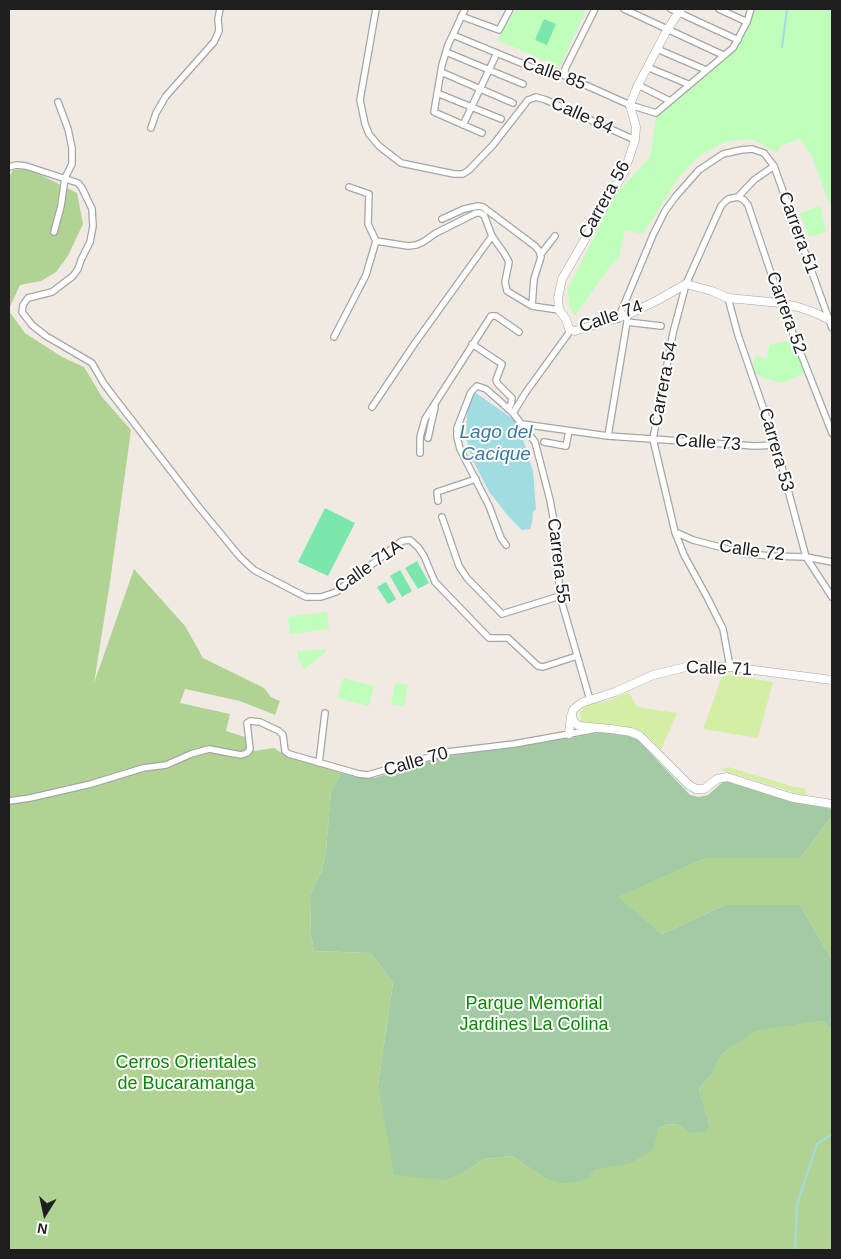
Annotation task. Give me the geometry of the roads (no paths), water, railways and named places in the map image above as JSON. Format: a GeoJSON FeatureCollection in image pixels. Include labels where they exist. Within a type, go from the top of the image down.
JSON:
{"type":"FeatureCollection","features":[{"type":"Feature","properties":{"kind":"street"},"geometry":{"type":"LineString","coordinates":[[151,128],[156,113],[166,96],[214,42],[218,31],[220,9]]}},
{"type":"Feature","properties":{"kind":"street","name":"Calle 84"},"geometry":{"type":"LineString","coordinates":[[376,9],[370,51],[361,89],[361,107],[369,134],[379,146],[396,159],[406,164],[462,174],[469,170],[493,145],[528,100],[536,97],[634,140]]}},
{"type":"Feature","properties":{"kind":"street"},"geometry":{"type":"LineString","coordinates":[[465,9],[446,52],[434,112],[482,133]]}},
{"type":"Feature","properties":{"kind":"street"},"geometry":{"type":"LineString","coordinates":[[461,16],[499,30],[510,9]]}},
{"type":"Feature","properties":{"kind":"street"},"geometry":{"type":"LineString","coordinates":[[564,76],[565,69],[595,9]]}},
{"type":"Feature","properties":{"kind":"street"},"geometry":{"type":"LineString","coordinates":[[624,9],[723,55]]}},
{"type":"Feature","properties":{"kind":"street"},"geometry":{"type":"LineString","coordinates":[[719,9],[747,22]]}},
{"type":"Feature","properties":{"kind":"street"},"geometry":{"type":"LineString","coordinates":[[638,85],[670,101],[733,48],[747,22],[751,9]]}},
{"type":"Feature","properties":{"kind":"street"},"geometry":{"type":"LineString","coordinates":[[630,105],[638,85],[677,10],[738,40]]}},
{"type":"Feature","properties":{"kind":"street","name":"Calle 85"},"geometry":{"type":"LineString","coordinates":[[453,35],[533,68],[549,69],[630,105],[654,113],[670,101]]}},
{"type":"Feature","properties":{"kind":"street"},"geometry":{"type":"LineString","coordinates":[[657,49],[706,70]]}},
{"type":"Feature","properties":{"kind":"street"},"geometry":{"type":"LineString","coordinates":[[446,52],[523,84]]}},
{"type":"Feature","properties":{"kind":"street"},"geometry":{"type":"LineString","coordinates":[[463,125],[497,53]]}},
{"type":"Feature","properties":{"kind":"street"},"geometry":{"type":"LineString","coordinates":[[647,67],[688,84]]}},
{"type":"Feature","properties":{"kind":"street"},"geometry":{"type":"LineString","coordinates":[[441,72],[513,102]]}},
{"type":"Feature","properties":{"kind":"street"},"geometry":{"type":"LineString","coordinates":[[437,92],[501,119]]}},
{"type":"Feature","properties":{"kind":"street"},"geometry":{"type":"LineString","coordinates":[[54,232],[61,206],[65,178],[72,164],[72,148],[68,129],[58,102]]}},
{"type":"Feature","properties":{"kind":"street","name":"Carrera 56"},"geometry":{"type":"LineString","coordinates":[[559,310],[558,298],[562,279],[624,172],[636,127],[630,105]]}},
{"type":"Feature","properties":{"kind":"street"},"geometry":{"type":"LineString","coordinates":[[618,319],[665,211],[699,170],[723,154],[741,150],[759,151],[769,158],[774,166]]}},
{"type":"Feature","properties":{"kind":"street"},"geometry":{"type":"LineString","coordinates":[[9,167],[16,165],[26,166],[65,178]]}},
{"type":"Feature","properties":{"kind":"street","name":"Carrera 54"},"geometry":{"type":"LineString","coordinates":[[730,667],[723,629],[684,555],[675,532],[653,439],[673,333],[686,284],[721,206],[728,199],[738,197],[754,180],[774,166]]}},
{"type":"Feature","properties":{"kind":"street","name":"Carrera 51"},"geometry":{"type":"LineString","coordinates":[[774,166],[832,328]]}},
{"type":"Feature","properties":{"kind":"street","name":"Calle 71A"},"geometry":{"type":"LineString","coordinates":[[65,178],[78,183],[92,209],[93,226],[90,242],[73,276],[52,292],[28,298],[23,305],[22,312],[32,325],[46,336],[92,363],[104,384],[240,557],[254,570],[306,597],[321,597],[336,592],[402,541],[410,540],[424,556],[435,582],[488,638],[508,638],[538,666],[543,667],[577,656]]}},
{"type":"Feature","properties":{"kind":"street"},"geometry":{"type":"LineString","coordinates":[[334,337],[366,275],[376,241],[368,224],[369,194],[349,187]]}},
{"type":"Feature","properties":{"kind":"street","name":"Carrera 52"},"geometry":{"type":"LineString","coordinates":[[738,197],[748,205],[781,303],[832,433]]}},
{"type":"Feature","properties":{"kind":"street"},"geometry":{"type":"LineString","coordinates":[[442,219],[464,209],[478,206],[483,207],[496,219],[535,246],[541,254]]}},
{"type":"Feature","properties":{"kind":"street","name":"Calle 74"},"geometry":{"type":"LineString","coordinates":[[376,241],[408,246],[423,242],[436,233],[476,213],[480,213],[484,215],[492,236],[509,262],[505,282],[507,291],[532,306],[559,310],[565,316],[568,327],[576,331],[618,319],[627,319],[686,284]]}},
{"type":"Feature","properties":{"kind":"street"},"geometry":{"type":"LineString","coordinates":[[372,407],[415,343],[492,236]]}},
{"type":"Feature","properties":{"kind":"street"},"geometry":{"type":"LineString","coordinates":[[532,306],[534,279],[541,254],[554,236]]}},
{"type":"Feature","properties":{"kind":"street"},"geometry":{"type":"LineString","coordinates":[[686,284],[712,291],[728,298],[781,303],[813,312],[830,320]]}},
{"type":"Feature","properties":{"kind":"street","name":"Carrera 53"},"geometry":{"type":"LineString","coordinates":[[728,298],[738,335],[776,445],[806,557],[832,597]]}},
{"type":"Feature","properties":{"kind":"street"},"geometry":{"type":"LineString","coordinates":[[420,453],[421,428],[424,419],[491,316],[493,315],[519,332]]}},
{"type":"Feature","properties":{"kind":"street"},"geometry":{"type":"LineString","coordinates":[[608,436],[627,319],[661,326]]}},
{"type":"Feature","properties":{"kind":"street"},"geometry":{"type":"LineString","coordinates":[[509,409],[526,392],[571,330]]}},
{"type":"Feature","properties":{"kind":"street"},"geometry":{"type":"LineString","coordinates":[[472,344],[501,363],[502,366],[496,376],[496,382],[512,400],[509,409]]}},
{"type":"Feature","properties":{"kind":"street","name":"Carrera 55"},"geometry":{"type":"LineString","coordinates":[[476,479],[460,449],[457,437],[458,428],[470,392],[477,386],[482,387],[509,409],[535,442],[550,500],[560,596],[590,700]]}},
{"type":"Feature","properties":{"kind":"street"},"geometry":{"type":"LineString","coordinates":[[428,438],[436,402]]}},
{"type":"Feature","properties":{"kind":"street","name":"Calle 73"},"geometry":{"type":"LineString","coordinates":[[522,424],[608,436],[755,446],[776,445]]}},
{"type":"Feature","properties":{"kind":"street"},"geometry":{"type":"LineString","coordinates":[[544,442],[566,446],[569,431]]}},
{"type":"Feature","properties":{"kind":"street"},"geometry":{"type":"LineString","coordinates":[[438,500],[437,492],[476,479],[501,538],[506,545]]}},
{"type":"Feature","properties":{"kind":"street"},"geometry":{"type":"LineString","coordinates":[[442,517],[459,566],[467,578],[502,614],[560,596]]}},
{"type":"Feature","properties":{"kind":"street","name":"Calle 72"},"geometry":{"type":"LineString","coordinates":[[675,532],[693,540],[742,553],[806,557],[832,562]]}},
{"type":"Feature","properties":{"kind":"street","name":"Calle 71"},"geometry":{"type":"LineString","coordinates":[[572,714],[573,710],[582,703],[671,669],[699,665],[832,680]]}},
{"type":"Feature","properties":{"kind":"street"},"geometry":{"type":"LineString","coordinates":[[582,703],[577,710],[577,720],[588,728]]}},
{"type":"Feature","properties":{"kind":"street"},"geometry":{"type":"LineString","coordinates":[[319,763],[325,713]]}},
{"type":"Feature","properties":{"kind":"street"},"geometry":{"type":"LineString","coordinates":[[572,714],[573,722],[588,728]]}},
{"type":"Feature","properties":{"kind":"street"},"geometry":{"type":"LineString","coordinates":[[569,734],[572,714]]}},
{"type":"Feature","properties":{"kind":"street","name":"Calle 70"},"geometry":{"type":"LineString","coordinates":[[9,801],[90,784],[143,768],[166,765],[191,754],[209,749],[241,756],[250,749],[248,721],[260,722],[276,729],[283,735],[286,753],[368,775],[447,752],[514,744],[604,728]]}},
{"type":"Feature","properties":{"kind":"street","name":"Calle 70"},"geometry":{"type":"LineString","coordinates":[[588,728],[631,732],[644,738],[696,789],[704,788],[717,779],[726,777],[793,798],[832,804]]}},
{"type":"Feature","properties":{"kind":"water","name":"Lago del Cacique"},"geometry":{"type":"Polygon","coordinates":[[[476,393],[513,419],[519,427],[533,471],[536,509],[533,512],[530,529],[522,530],[509,517],[490,493],[471,457],[466,437],[467,413],[473,394],[476,393]]]}},
{"type":"Feature","properties":{"kind":"waterway"},"geometry":{"type":"LineString","coordinates":[[782,47],[787,9]]}},
{"type":"Feature","properties":{"kind":"waterway"},"geometry":{"type":"LineString","coordinates":[[795,1250],[797,1204],[817,1144],[832,1134]]}},
{"type":"Feature","properties":{"kind":"park label","name":"Parque Memorial Jardines La Colina"},"geometry":{"type":"Point","coordinates":[534,1014]}},
{"type":"Feature","properties":{"kind":"park label","name":"Cerros Orientales de Bucaramanga"},"geometry":{"type":"Point","coordinates":[186,1073]}}]}
